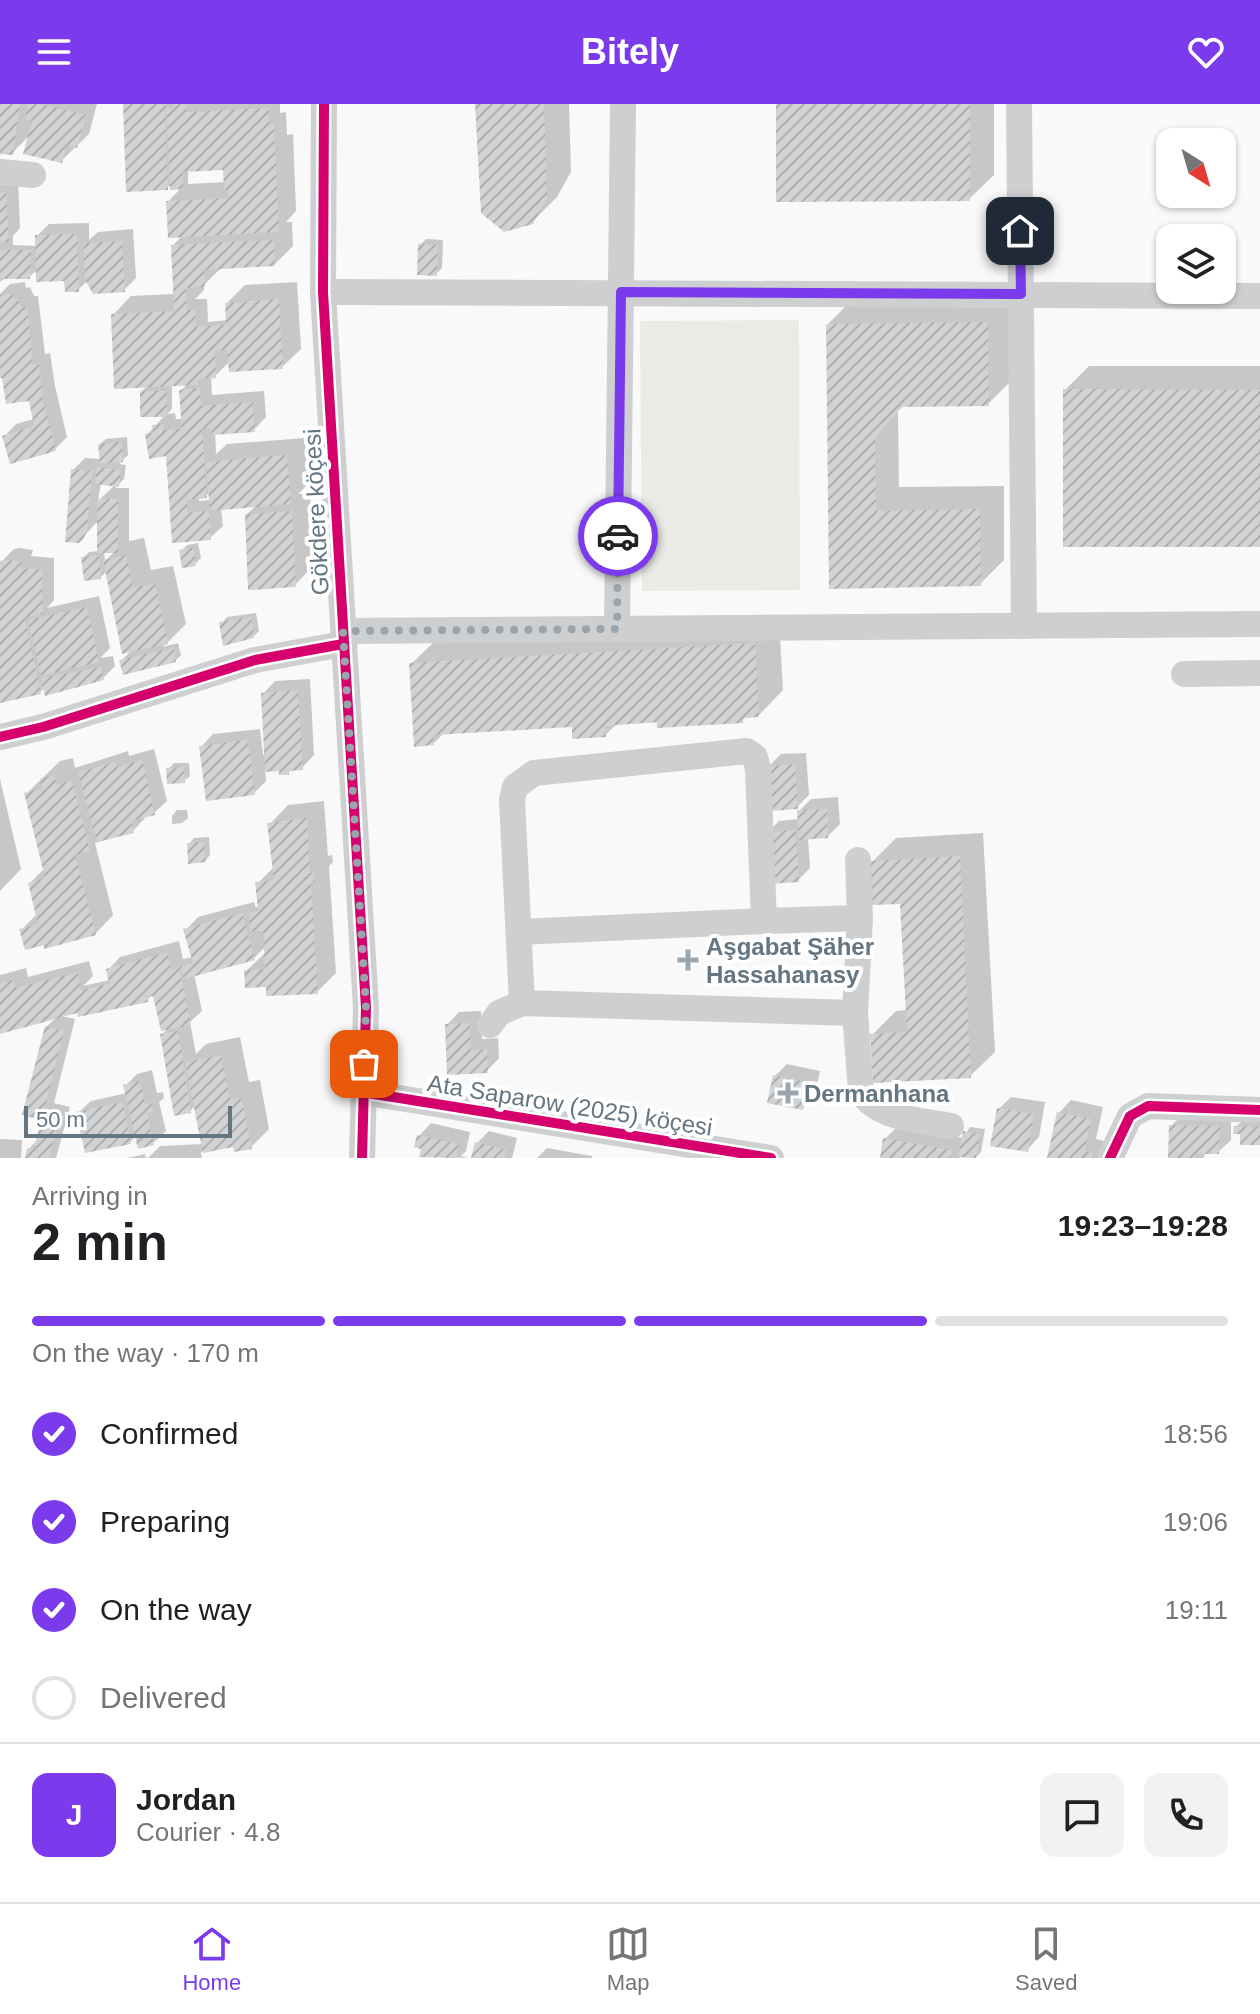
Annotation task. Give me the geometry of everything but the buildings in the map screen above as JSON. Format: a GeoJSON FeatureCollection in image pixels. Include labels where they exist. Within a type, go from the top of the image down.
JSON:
{"type":"FeatureCollection","features":[{"type":"Feature","properties":{"kind":"street","name":"Gökdere köçesi"},"geometry":{"type":"LineString","coordinates":[[324,104],[323,292],[366,1008],[362,1158]]}},
{"type":"Feature","properties":{"kind":"street"},"geometry":{"type":"LineString","coordinates":[[617,629],[623,104]]}},
{"type":"Feature","properties":{"kind":"street"},"geometry":{"type":"LineString","coordinates":[[1019,104],[1024,626]]}},
{"type":"Feature","properties":{"kind":"street"},"geometry":{"type":"LineString","coordinates":[[0,172],[33,175]]}},
{"type":"Feature","properties":{"kind":"street"},"geometry":{"type":"LineString","coordinates":[[323,292],[1260,296]]}},
{"type":"Feature","properties":{"kind":"street"},"geometry":{"type":"LineString","coordinates":[[0,737],[43,727],[255,660],[343,637],[617,629],[1260,624]]}},
{"type":"Feature","properties":{"kind":"street"},"geometry":{"type":"LineString","coordinates":[[1184,674],[1260,673]]}},
{"type":"Feature","properties":{"kind":"street"},"geometry":{"type":"LineString","coordinates":[[522,1003],[512,800],[515,787],[534,773],[747,751],[755,757],[758,769],[764,921]]}},
{"type":"Feature","properties":{"kind":"street"},"geometry":{"type":"LineString","coordinates":[[858,860],[860,918],[855,1013],[861,1092],[867,1101],[883,1112],[951,1126]]}},
{"type":"Feature","properties":{"kind":"street"},"geometry":{"type":"LineString","coordinates":[[519,932],[860,918]]}},
{"type":"Feature","properties":{"kind":"street"},"geometry":{"type":"LineString","coordinates":[[490,1025],[499,1013],[522,1003],[855,1013]]}},
{"type":"Feature","properties":{"kind":"street","name":"Ata Saparow (2025) köçesi"},"geometry":{"type":"LineString","coordinates":[[362,1092],[771,1158]]}},
{"type":"Feature","properties":{"kind":"street"},"geometry":{"type":"LineString","coordinates":[[1110,1158],[1130,1116],[1148,1106],[1260,1110]]}},
{"type":"Feature","properties":{"kind":"shaded area"},"geometry":{"type":"Polygon","coordinates":[[[799,320],[800,590],[642,591],[640,321],[799,320]]]}},
{"type":"Feature","properties":{"kind":"cycle path"},"geometry":{"type":"LineString","coordinates":[[324,104],[323,292],[366,1008],[362,1158]]}},
{"type":"Feature","properties":{"kind":"cycle path"},"geometry":{"type":"LineString","coordinates":[[0,737],[43,727],[255,660],[343,644]]}},
{"type":"Feature","properties":{"kind":"cycle path"},"geometry":{"type":"LineString","coordinates":[[362,1092],[771,1158]]}},
{"type":"Feature","properties":{"kind":"cycle path"},"geometry":{"type":"LineString","coordinates":[[1110,1158],[1130,1116],[1148,1106],[1260,1110]]}},
{"type":"Feature","properties":{"kind":"way so far"},"geometry":{"type":"LineString","coordinates":[[364,1064],[366,1008],[343,631],[617,629],[618,536]]}},
{"type":"Feature","properties":{"kind":"place","name":"Aşgabat Şäher Hassahanasy"},"geometry":{"type":"Point","coordinates":[688,960]}},
{"type":"Feature","properties":{"kind":"place","name":"Dermanhana"},"geometry":{"type":"Point","coordinates":[788,1093]}},
{"type":"Feature","properties":{"kind":"route"},"geometry":{"type":"LineString","coordinates":[[618,536],[621,292],[1021,294],[1020,231]]}}]}
